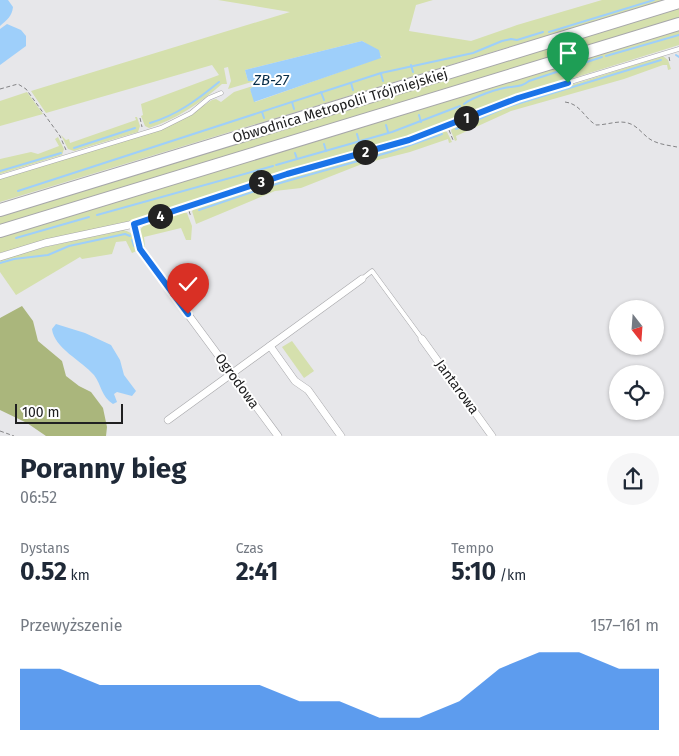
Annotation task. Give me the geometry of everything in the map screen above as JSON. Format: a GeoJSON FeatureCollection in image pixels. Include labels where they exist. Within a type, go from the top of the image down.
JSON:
{"type":"FeatureCollection","features":[{"type":"Feature","properties":{"kind":"highway","name":"Obwodnica Metropolii Trójmiejskiej"},"geometry":{"type":"LineString","coordinates":[[0,210],[679,2]]}},
{"type":"Feature","properties":{"kind":"highway","name":"Obwodnica Metropolii Trójmiejskiej"},"geometry":{"type":"LineString","coordinates":[[0,231],[679,24]]}},
{"type":"Feature","properties":{"kind":"street"},"geometry":{"type":"LineString","coordinates":[[0,256],[134,224]]}},
{"type":"Feature","properties":{"kind":"street","name":"Ogrodowa"},"geometry":{"type":"LineString","coordinates":[[134,224],[139,246],[144,255],[278,436]]}},
{"type":"Feature","properties":{"kind":"street"},"geometry":{"type":"LineString","coordinates":[[168,420],[362,279]]}},
{"type":"Feature","properties":{"kind":"street","name":"Jantarowa"},"geometry":{"type":"LineString","coordinates":[[422,339],[492,436]]}},
{"type":"Feature","properties":{"kind":"street"},"geometry":{"type":"LineString","coordinates":[[270,346],[295,381],[308,390],[341,436]]}},
{"type":"Feature","properties":{"kind":"lane"},"geometry":{"type":"LineString","coordinates":[[134,224],[287,174],[409,140],[518,98],[679,48]]}},
{"type":"Feature","properties":{"kind":"lane"},"geometry":{"type":"LineString","coordinates":[[0,177],[144,133],[191,113],[209,98],[221,93]]}},
{"type":"Feature","properties":{"kind":"lane"},"geometry":{"type":"LineString","coordinates":[[362,279],[372,271],[422,339]]}},
{"type":"Feature","properties":{"kind":"path"},"geometry":{"type":"LineString","coordinates":[[0,89],[18,84],[26,89],[60,136],[68,156]]}},
{"type":"Feature","properties":{"kind":"path"},"geometry":{"type":"LineString","coordinates":[[565,102],[573,103],[596,125],[617,122],[628,123],[635,126],[648,138],[660,144],[677,148]]}},
{"type":"Feature","properties":{"kind":"path"},"geometry":{"type":"LineString","coordinates":[[140,118],[144,133]]}},
{"type":"Feature","properties":{"kind":"path"},"geometry":{"type":"LineString","coordinates":[[447,125],[453,140]]}},
{"type":"Feature","properties":{"kind":"path"},"geometry":{"type":"LineString","coordinates":[[0,431],[14,436]]}},
{"type":"Feature","properties":{"kind":"green space"},"geometry":{"type":"Polygon","coordinates":[[[218,0],[433,0],[416,5],[409,31],[471,41],[517,25],[602,0],[664,0],[0,202],[0,179],[154,132],[182,120],[212,100],[216,99],[221,102],[234,92],[256,85],[250,89],[255,102],[382,57],[362,41],[245,70],[248,81],[255,81],[228,89],[231,81],[228,67],[224,68],[227,84],[222,84],[197,104],[179,115],[149,128],[145,126],[141,116],[143,115],[141,104],[219,75],[212,65],[46,113],[31,91],[290,12],[218,0]]]}},
{"type":"Feature","properties":{"kind":"green space"},"geometry":{"type":"Polygon","coordinates":[[[679,6],[679,19],[0,226],[0,214],[679,6]]]}},
{"type":"Feature","properties":{"kind":"green space"},"geometry":{"type":"Polygon","coordinates":[[[679,30],[679,45],[519,95],[404,138],[292,169],[140,220],[39,242],[0,253],[0,237],[679,30]]]}},
{"type":"Feature","properties":{"kind":"green space"},"geometry":{"type":"Polygon","coordinates":[[[663,56],[668,60],[671,69],[668,70],[667,65],[663,65],[624,79],[511,111],[456,136],[457,140],[455,141],[451,131],[453,126],[524,100],[663,56]]]}},
{"type":"Feature","properties":{"kind":"green space"},"geometry":{"type":"Polygon","coordinates":[[[27,92],[43,114],[0,126],[0,101],[27,92]]]}},
{"type":"Feature","properties":{"kind":"green space"},"geometry":{"type":"Polygon","coordinates":[[[135,117],[137,117],[140,126],[138,132],[74,151],[68,149],[61,135],[66,140],[69,139],[70,143],[136,120],[135,117]]]}},
{"type":"Feature","properties":{"kind":"green space"},"geometry":{"type":"Polygon","coordinates":[[[442,130],[447,132],[452,142],[449,143],[448,139],[410,152],[362,164],[301,188],[275,191],[196,224],[192,211],[196,207],[300,173],[401,145],[442,130]]]}},
{"type":"Feature","properties":{"kind":"green space"},"geometry":{"type":"Polygon","coordinates":[[[58,137],[64,149],[62,155],[0,174],[0,159],[31,152],[38,154],[59,146],[55,139],[58,137]]]}},
{"type":"Feature","properties":{"kind":"green space"},"geometry":{"type":"Polygon","coordinates":[[[182,212],[187,213],[192,226],[191,240],[186,240],[181,228],[144,237],[145,247],[142,248],[139,231],[145,224],[182,212]]]}},
{"type":"Feature","properties":{"kind":"green space"},"geometry":{"type":"Polygon","coordinates":[[[123,230],[127,231],[136,240],[139,250],[132,253],[126,241],[116,242],[112,254],[82,259],[80,257],[16,295],[0,272],[0,260],[45,247],[123,230]]]}},
{"type":"Feature","properties":{"kind":"green space"},"geometry":{"type":"Polygon","coordinates":[[[22,306],[33,321],[38,341],[62,361],[66,376],[91,392],[103,408],[107,427],[106,436],[46,436],[27,423],[0,410],[0,318],[22,306]]]}},
{"type":"Feature","properties":{"kind":"green space"},"geometry":{"type":"Polygon","coordinates":[[[292,341],[314,371],[304,378],[282,347],[292,341]]]}},
{"type":"Feature","properties":{"kind":"water"},"geometry":{"type":"Polygon","coordinates":[[[0,0],[8,0],[13,7],[7,20],[0,26],[0,0]]]}},
{"type":"Feature","properties":{"kind":"water"},"geometry":{"type":"Polygon","coordinates":[[[7,24],[21,30],[26,36],[26,46],[0,65],[0,29],[7,24]]]}},
{"type":"Feature","properties":{"kind":"water","name":"ZB-27"},"geometry":{"type":"Polygon","coordinates":[[[362,41],[379,50],[381,58],[254,102],[250,89],[256,84],[255,81],[248,81],[245,70],[362,41]]]}},
{"type":"Feature","properties":{"kind":"water"},"geometry":{"type":"Polygon","coordinates":[[[56,324],[85,333],[111,345],[120,360],[124,375],[136,391],[132,396],[117,392],[114,394],[117,402],[113,404],[109,401],[94,375],[58,342],[52,329],[56,324]]]}},
{"type":"Feature","properties":{"kind":"waterway"},"geometry":{"type":"LineString","coordinates":[[549,32],[654,0]]}},
{"type":"Feature","properties":{"kind":"waterway"},"geometry":{"type":"LineString","coordinates":[[18,191],[381,73],[473,53],[502,41],[517,40],[543,32]]}},
{"type":"Feature","properties":{"kind":"waterway"},"geometry":{"type":"LineString","coordinates":[[606,56],[679,35]]}},
{"type":"Feature","properties":{"kind":"waterway"},"geometry":{"type":"LineString","coordinates":[[464,104],[486,93],[522,85],[602,57]]}},
{"type":"Feature","properties":{"kind":"waterway"},"geometry":{"type":"LineString","coordinates":[[456,129],[504,108],[661,60]]}},
{"type":"Feature","properties":{"kind":"waterway"},"geometry":{"type":"LineString","coordinates":[[411,65],[413,72]]}},
{"type":"Feature","properties":{"kind":"waterway"},"geometry":{"type":"LineString","coordinates":[[381,74],[383,81]]}},
{"type":"Feature","properties":{"kind":"waterway"},"geometry":{"type":"LineString","coordinates":[[150,123],[169,116],[186,106],[219,82]]}},
{"type":"Feature","properties":{"kind":"waterway"},"geometry":{"type":"LineString","coordinates":[[351,83],[353,90]]}},
{"type":"Feature","properties":{"kind":"waterway"},"geometry":{"type":"LineString","coordinates":[[321,92],[324,100]]}},
{"type":"Feature","properties":{"kind":"waterway"},"geometry":{"type":"LineString","coordinates":[[292,102],[294,109]]}},
{"type":"Feature","properties":{"kind":"waterway"},"geometry":{"type":"LineString","coordinates":[[276,165],[392,132],[460,106]]}},
{"type":"Feature","properties":{"kind":"waterway"},"geometry":{"type":"LineString","coordinates":[[262,112],[264,118]]}},
{"type":"Feature","properties":{"kind":"waterway"},"geometry":{"type":"LineString","coordinates":[[419,115],[421,122]]}},
{"type":"Feature","properties":{"kind":"waterway"},"geometry":{"type":"LineString","coordinates":[[386,125],[388,132]]}},
{"type":"Feature","properties":{"kind":"waterway"},"geometry":{"type":"LineString","coordinates":[[74,148],[135,128]]}},
{"type":"Feature","properties":{"kind":"waterway"},"geometry":{"type":"LineString","coordinates":[[357,134],[359,141]]}},
{"type":"Feature","properties":{"kind":"waterway"},"geometry":{"type":"LineString","coordinates":[[199,210],[273,185],[390,152],[442,134]]}},
{"type":"Feature","properties":{"kind":"waterway"},"geometry":{"type":"LineString","coordinates":[[324,144],[326,151]]}},
{"type":"Feature","properties":{"kind":"waterway"},"geometry":{"type":"LineString","coordinates":[[0,171],[61,153]]}},
{"type":"Feature","properties":{"kind":"waterway"},"geometry":{"type":"LineString","coordinates":[[295,153],[297,159]]}},
{"type":"Feature","properties":{"kind":"waterway"},"geometry":{"type":"LineString","coordinates":[[97,215],[273,166]]}},
{"type":"Feature","properties":{"kind":"waterway"},"geometry":{"type":"LineString","coordinates":[[16,238],[89,217]]}},
{"type":"Feature","properties":{"kind":"waterway"},"geometry":{"type":"LineString","coordinates":[[0,263],[14,259],[48,255],[69,246],[125,234],[130,236]]}},
{"type":"Feature","properties":{"kind":"waterway"},"geometry":{"type":"LineString","coordinates":[[132,240],[134,246]]}},
{"type":"Feature","properties":{"kind":"route"},"geometry":{"type":"LineString","coordinates":[[188,314],[140,249],[134,224],[287,174],[409,140],[518,98],[568,83]]}}]}
